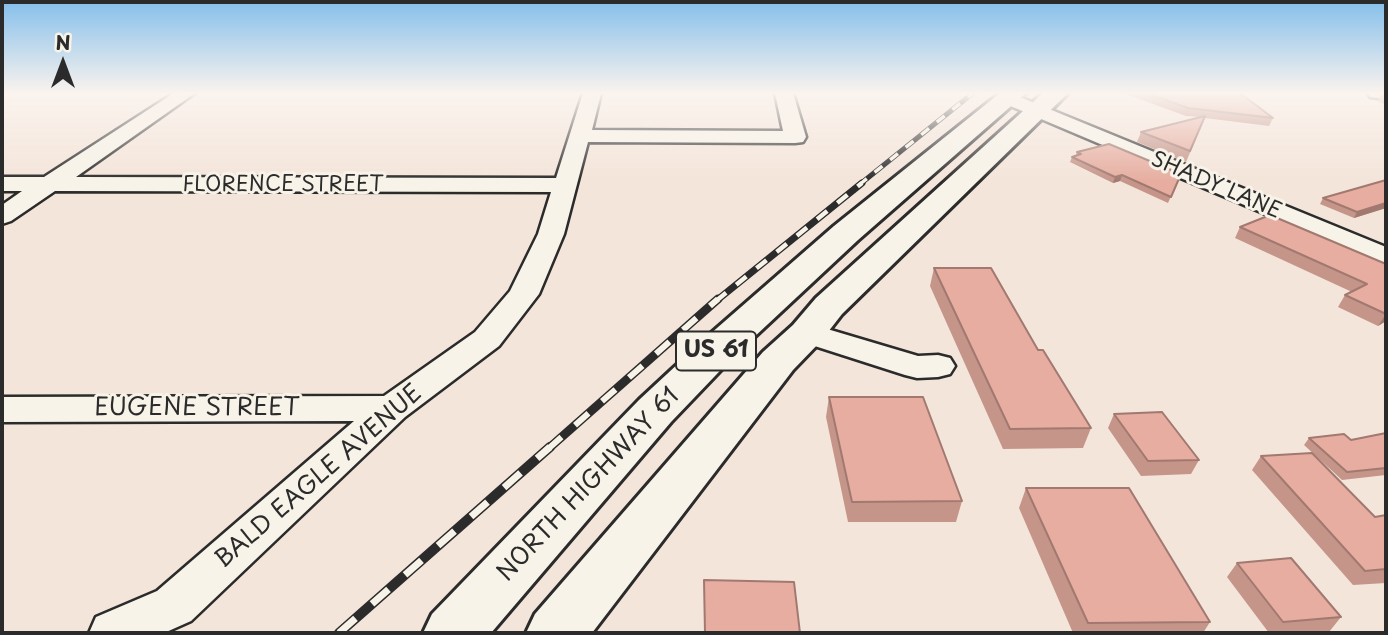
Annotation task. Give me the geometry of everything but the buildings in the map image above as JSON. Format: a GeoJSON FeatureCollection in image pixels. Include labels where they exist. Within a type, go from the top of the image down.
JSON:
{"type":"FeatureCollection","features":[{"type":"Feature","properties":{"kind":"main road","name":"NORTH HIGHWAY 61"},"geometry":{"type":"LineString","coordinates":[[453,633],[655,411],[723,344],[846,233],[997,123]]}},
{"type":"Feature","properties":{"kind":"main road","name":"US 61"},"geometry":{"type":"LineString","coordinates":[[556,633],[778,361],[1006,123]]}},
{"type":"Feature","properties":{"kind":"street"},"geometry":{"type":"LineString","coordinates":[[2,216],[142,123]]}},
{"type":"Feature","properties":{"kind":"street","name":"BALD EAGLE AVENUE"},"geometry":{"type":"LineString","coordinates":[[113,633],[168,620],[392,408],[487,339],[524,294],[551,234],[583,123]]}},
{"type":"Feature","properties":{"kind":"street"},"geometry":{"type":"LineString","coordinates":[[579,136],[795,136],[792,123]]}},
{"type":"Feature","properties":{"kind":"street","name":"SHADY LANE"},"geometry":{"type":"LineString","coordinates":[[1082,123],[1386,257]]}},
{"type":"Feature","properties":{"kind":"street","name":"FLORENCE STREET"},"geometry":{"type":"LineString","coordinates":[[2,184],[564,185]]}},
{"type":"Feature","properties":{"kind":"street"},"geometry":{"type":"LineString","coordinates":[[807,333],[917,367],[938,366]]}},
{"type":"Feature","properties":{"kind":"street","name":"EUGENE STREET"},"geometry":{"type":"LineString","coordinates":[[2,409],[392,408]]}},
{"type":"Feature","properties":{"kind":"railway"},"geometry":{"type":"LineString","coordinates":[[859,185],[936,123]]}},
{"type":"Feature","properties":{"kind":"railway"},"geometry":{"type":"LineString","coordinates":[[716,301],[862,183]]}},
{"type":"Feature","properties":{"kind":"railway"},"geometry":{"type":"LineString","coordinates":[[548,449],[718,299]]}},
{"type":"Feature","properties":{"kind":"railway"},"geometry":{"type":"LineString","coordinates":[[339,633],[550,447]]}}]}
